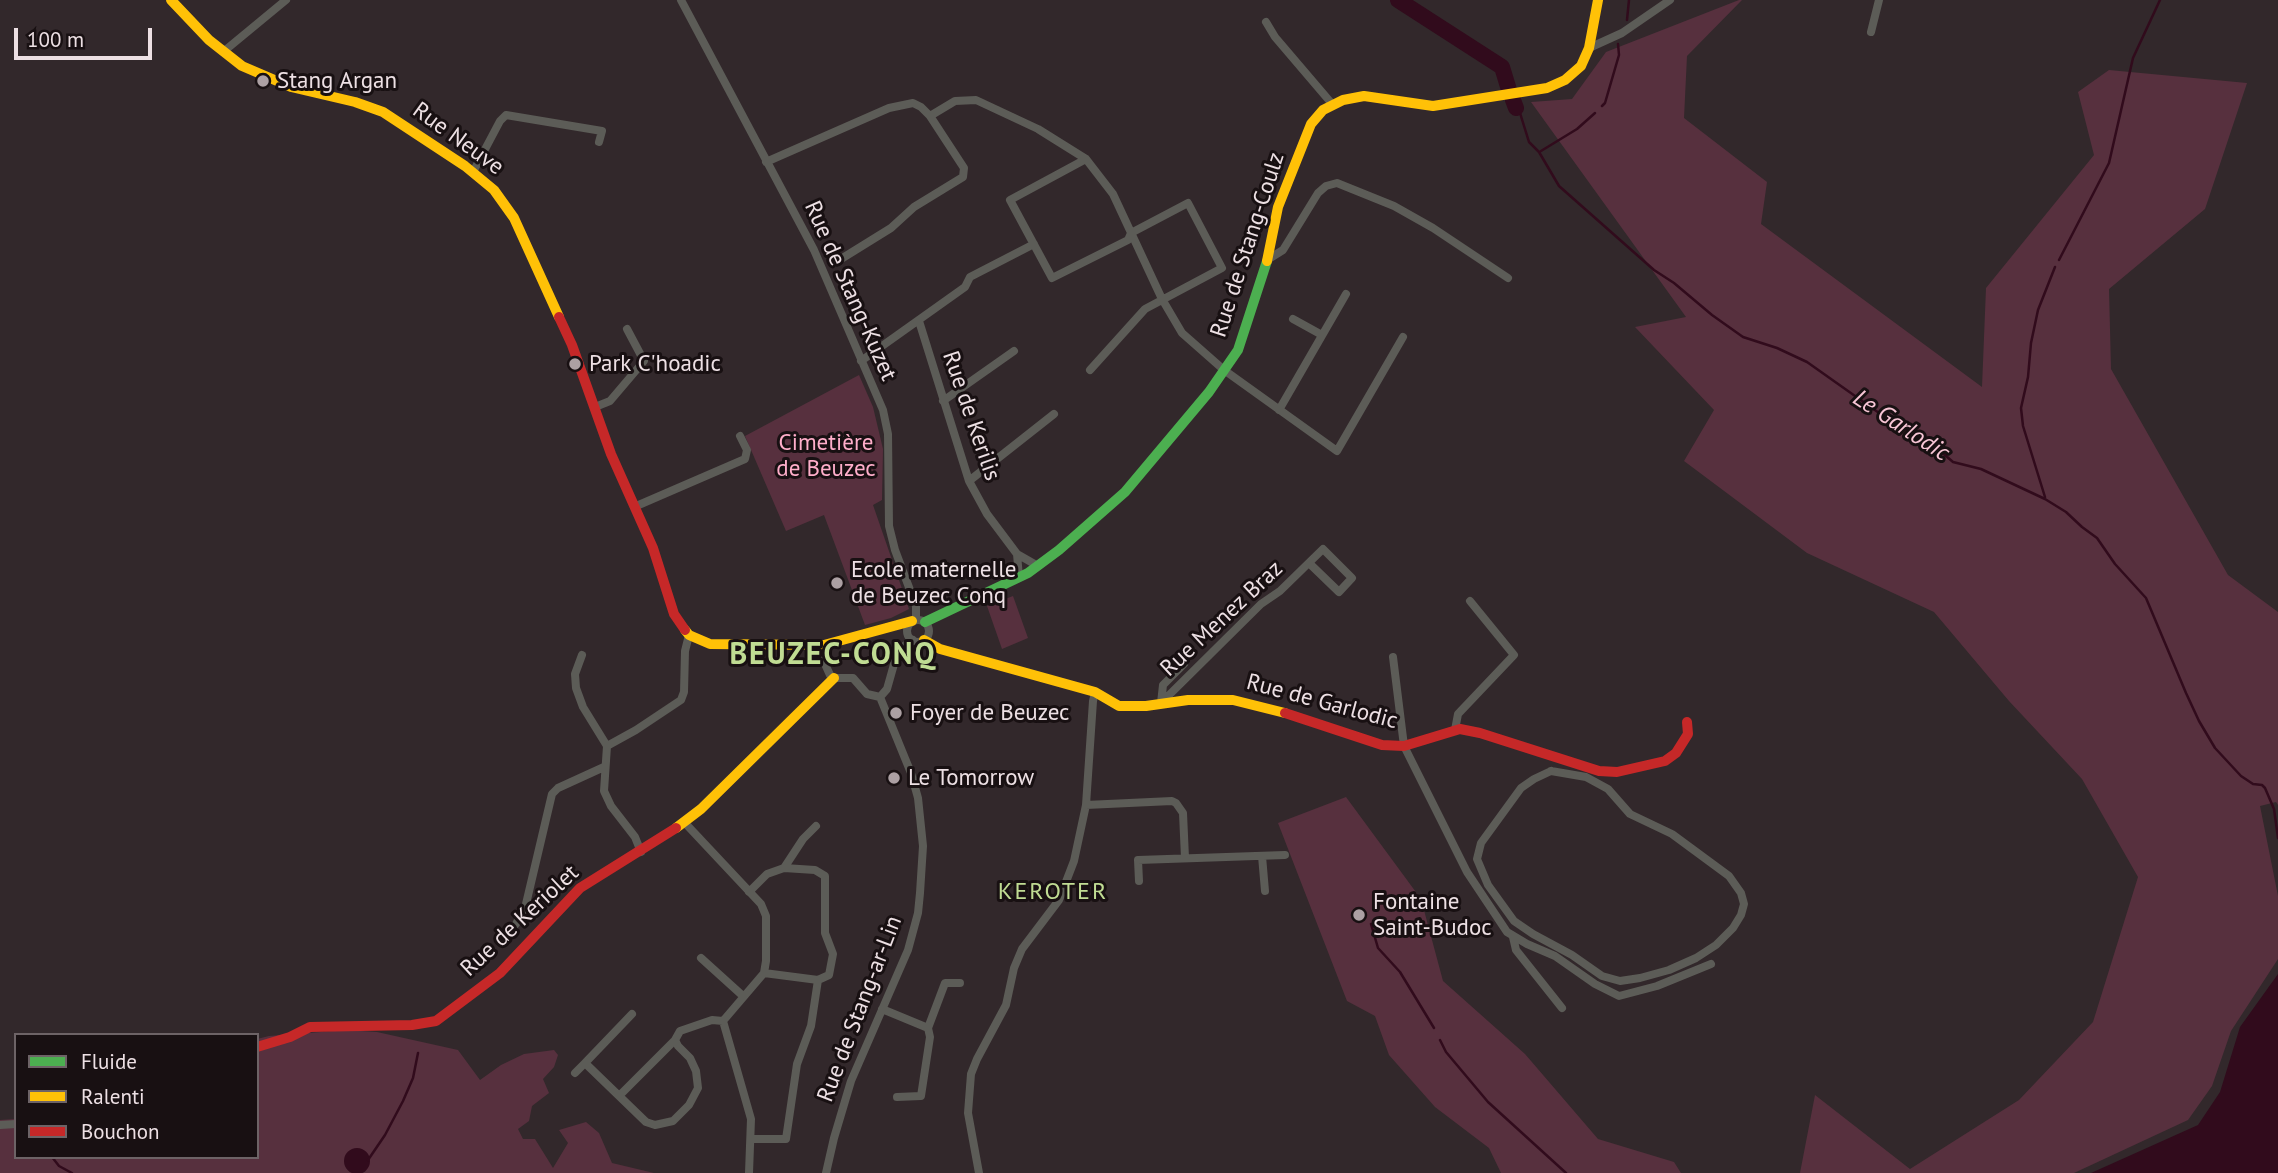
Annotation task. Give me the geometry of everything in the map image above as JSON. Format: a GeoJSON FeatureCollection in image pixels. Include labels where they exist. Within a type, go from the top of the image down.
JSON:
{"type":"FeatureCollection","features":[{"type":"Feature","properties":{"kind":"street","name":"Rue Neuve"},"geometry":{"type":"LineString","coordinates":[[171,0],[223,52],[255,73],[291,87],[355,102],[383,112],[473,172],[494,190],[514,218],[579,360],[611,454],[653,548],[674,614],[689,635]]}},
{"type":"Feature","properties":{"kind":"street"},"geometry":{"type":"LineString","coordinates":[[223,52],[286,0]]}},
{"type":"Feature","properties":{"kind":"street","name":"Rue de Stang-Kuzet"},"geometry":{"type":"LineString","coordinates":[[681,0],[814,250],[883,410],[888,434],[890,526],[895,550],[916,606],[917,621]]}},
{"type":"Feature","properties":{"kind":"street"},"geometry":{"type":"LineString","coordinates":[[1266,22],[1275,37],[1333,105],[1364,96],[1433,106],[1450,105],[1547,88],[1565,80],[1581,66],[1589,48],[1598,0]]}},
{"type":"Feature","properties":{"kind":"street"},"geometry":{"type":"LineString","coordinates":[[1589,48],[1622,33],[1670,0]]}},
{"type":"Feature","properties":{"kind":"street"},"geometry":{"type":"LineString","coordinates":[[1871,32],[1879,0]]}},
{"type":"Feature","properties":{"kind":"street"},"geometry":{"type":"LineString","coordinates":[[930,116],[956,101],[976,100],[1038,128],[1086,159],[1113,194],[1163,299],[1182,332],[1224,370],[1337,452],[1404,337]]}},
{"type":"Feature","properties":{"kind":"street"},"geometry":{"type":"LineString","coordinates":[[766,162],[831,131],[842,129],[889,108],[913,103],[922,107],[930,116],[964,168],[963,177],[914,207],[891,228],[841,259]]}},
{"type":"Feature","properties":{"kind":"street","name":"Rue de Stang-Coulz"},"geometry":{"type":"LineString","coordinates":[[824,645],[917,621],[1019,577],[1038,566],[1125,492],[1202,401],[1238,350],[1267,260],[1278,207],[1302,145],[1311,124],[1323,110],[1333,105]]}},
{"type":"Feature","properties":{"kind":"street"},"geometry":{"type":"LineString","coordinates":[[473,172],[500,121],[506,115],[602,131],[599,142]]}},
{"type":"Feature","properties":{"kind":"street"},"geometry":{"type":"LineString","coordinates":[[1086,159],[1010,200],[1052,278],[1128,240],[1131,233],[1188,203],[1223,268],[1145,309],[1090,370]]}},
{"type":"Feature","properties":{"kind":"street"},"geometry":{"type":"LineString","coordinates":[[1267,260],[1283,250],[1318,193],[1326,186],[1337,183],[1394,206],[1433,228],[1508,278]]}},
{"type":"Feature","properties":{"kind":"street"},"geometry":{"type":"LineString","coordinates":[[861,361],[965,288],[970,277],[1034,244]]}},
{"type":"Feature","properties":{"kind":"street"},"geometry":{"type":"LineString","coordinates":[[1279,410],[1346,294]]}},
{"type":"Feature","properties":{"kind":"street"},"geometry":{"type":"LineString","coordinates":[[1293,318],[1322,335]]}},
{"type":"Feature","properties":{"kind":"street","name":"Rue de Kerilis"},"geometry":{"type":"LineString","coordinates":[[919,321],[970,481],[988,514],[1017,554],[1038,566]]}},
{"type":"Feature","properties":{"kind":"street"},"geometry":{"type":"LineString","coordinates":[[595,407],[610,401],[644,361],[627,329]]}},
{"type":"Feature","properties":{"kind":"street"},"geometry":{"type":"LineString","coordinates":[[943,401],[1014,351]]}},
{"type":"Feature","properties":{"kind":"street"},"geometry":{"type":"LineString","coordinates":[[970,481],[1054,414]]}},
{"type":"Feature","properties":{"kind":"street"},"geometry":{"type":"LineString","coordinates":[[634,507],[744,459],[747,450],[740,436]]}},
{"type":"Feature","properties":{"kind":"street","name":"Rue Menez Braz"},"geometry":{"type":"LineString","coordinates":[[1161,703],[1261,604],[1280,591],[1323,549],[1352,578],[1339,592],[1309,563]]}},
{"type":"Feature","properties":{"kind":"street"},"geometry":{"type":"LineString","coordinates":[[1017,554],[1019,577]]}},
{"type":"Feature","properties":{"kind":"street"},"geometry":{"type":"LineString","coordinates":[[1455,730],[1458,714],[1514,655],[1470,601]]}},
{"type":"Feature","properties":{"kind":"street"},"geometry":{"type":"LineString","coordinates":[[607,746],[681,700],[689,635],[710,644],[824,645],[821,655],[826,670],[834,678],[853,678],[867,694],[880,697],[887,688],[898,650],[918,640],[929,631],[917,621],[907,629],[908,636],[918,640]]}},
{"type":"Feature","properties":{"kind":"street","name":"Rue de Garlodic"},"geometry":{"type":"LineString","coordinates":[[918,640],[940,649],[1095,692],[1119,706],[1233,700],[1382,745],[1404,746],[1455,730],[1480,733],[1599,771],[1617,772],[1665,761],[1676,753],[1688,734],[1688,722]]}},
{"type":"Feature","properties":{"kind":"street"},"geometry":{"type":"LineString","coordinates":[[582,655],[576,674],[576,688],[583,707],[607,746],[604,791],[611,806],[635,838],[641,852]]}},
{"type":"Feature","properties":{"kind":"street"},"geometry":{"type":"LineString","coordinates":[[1393,656],[1404,746],[1466,872],[1513,937],[1516,950],[1562,1008]]}},
{"type":"Feature","properties":{"kind":"street"},"geometry":{"type":"LineString","coordinates":[[1161,703],[1163,685],[1184,664]]}},
{"type":"Feature","properties":{"kind":"street","name":"Rue de Keriolet"},"geometry":{"type":"LineString","coordinates":[[259,1046],[290,1037],[310,1027],[395,1026],[436,1021],[500,973],[580,888],[685,822],[834,678]]}},
{"type":"Feature","properties":{"kind":"street"},"geometry":{"type":"LineString","coordinates":[[979,1173],[968,1113],[968,1087],[977,1059],[1006,1005],[1014,968],[1022,949],[1049,915],[1067,883],[1086,805],[1095,692]]}},
{"type":"Feature","properties":{"kind":"street","name":"Rue de Stang-ar-Lin"},"geometry":{"type":"LineString","coordinates":[[827,1173],[845,1098],[864,1048],[908,950],[920,893],[923,846],[920,808],[915,787],[880,697]]}},
{"type":"Feature","properties":{"kind":"street"},"geometry":{"type":"LineString","coordinates":[[1549,756],[1551,771]]}},
{"type":"Feature","properties":{"kind":"street"},"geometry":{"type":"LineString","coordinates":[[516,924],[526,904],[552,794],[558,788],[604,767]]}},
{"type":"Feature","properties":{"kind":"street"},"geometry":{"type":"LineString","coordinates":[[1551,771],[1586,777],[1608,789],[1630,814],[1672,834],[1729,876],[1741,893],[1744,904],[1733,928],[1716,945],[1696,958],[1669,970],[1620,981],[1602,976],[1514,920],[1488,885],[1477,859],[1481,843],[1521,788],[1551,771]]}},
{"type":"Feature","properties":{"kind":"street"},"geometry":{"type":"LineString","coordinates":[[1086,805],[1176,803],[1183,813],[1185,858]]}},
{"type":"Feature","properties":{"kind":"street"},"geometry":{"type":"LineString","coordinates":[[685,822],[764,908],[766,916],[764,973],[723,1021]]}},
{"type":"Feature","properties":{"kind":"street"},"geometry":{"type":"LineString","coordinates":[[784,868],[803,839],[816,826]]}},
{"type":"Feature","properties":{"kind":"street"},"geometry":{"type":"LineString","coordinates":[[1139,881],[1138,860],[1285,855]]}},
{"type":"Feature","properties":{"kind":"street"},"geometry":{"type":"LineString","coordinates":[[1262,856],[1265,891]]}},
{"type":"Feature","properties":{"kind":"street"},"geometry":{"type":"LineString","coordinates":[[749,892],[767,874],[784,868],[815,870],[825,876],[825,933],[833,954],[829,975],[818,980],[764,973]]}},
{"type":"Feature","properties":{"kind":"street"},"geometry":{"type":"LineString","coordinates":[[1513,937],[1555,956],[1595,984],[1619,996],[1657,986],[1711,964]]}},
{"type":"Feature","properties":{"kind":"street"},"geometry":{"type":"LineString","coordinates":[[701,958],[743,996]]}},
{"type":"Feature","properties":{"kind":"street"},"geometry":{"type":"LineString","coordinates":[[751,1139],[786,1139],[797,1064],[811,1026],[818,980]]}},
{"type":"Feature","properties":{"kind":"street"},"geometry":{"type":"LineString","coordinates":[[897,1097],[921,1097],[930,1037],[928,1028],[945,983],[960,983]]}},
{"type":"Feature","properties":{"kind":"street"},"geometry":{"type":"LineString","coordinates":[[882,1009],[928,1028]]}},
{"type":"Feature","properties":{"kind":"street"},"geometry":{"type":"LineString","coordinates":[[575,1073],[632,1014]]}},
{"type":"Feature","properties":{"kind":"street"},"geometry":{"type":"LineString","coordinates":[[619,1096],[675,1040],[680,1031],[712,1020],[723,1021]]}},
{"type":"Feature","properties":{"kind":"street"},"geometry":{"type":"LineString","coordinates":[[723,1021],[751,1119],[746,1172]]}},
{"type":"Feature","properties":{"kind":"street"},"geometry":{"type":"LineString","coordinates":[[585,1063],[646,1122],[655,1125],[673,1121],[689,1105],[698,1088],[696,1071],[690,1058],[675,1040]]}},
{"type":"Feature","properties":{"kind":"green space"},"geometry":{"type":"Polygon","coordinates":[[[1742,0],[1687,56],[1684,118],[1767,182],[1761,224],[1982,387],[1986,288],[2094,155],[2078,92],[2109,70],[2247,83],[2205,209],[2109,289],[2111,369],[2228,575],[2278,612],[2278,805],[2276,802],[2260,806],[2278,896],[2278,959],[2231,1031],[2212,1086],[2188,1120],[2074,1173],[1800,1173],[1815,1095],[1910,1169],[2019,1100],[2093,1022],[2138,877],[2082,779],[2009,701],[1934,612],[1807,553],[1684,461],[1714,410],[1635,327],[1686,317],[1531,102],[1572,99],[1606,52],[1742,0]]]}},
{"type":"Feature","properties":{"kind":"green space","name":"Cimetière de Beuzec"},"geometry":{"type":"Polygon","coordinates":[[[859,375],[873,407],[883,449],[882,500],[873,505],[909,609],[891,618],[865,625],[824,515],[786,531],[745,436],[859,375]]]}},
{"type":"Feature","properties":{"kind":"green space"},"geometry":{"type":"Polygon","coordinates":[[[1013,596],[1028,638],[1002,649],[987,606],[1013,596]]]}},
{"type":"Feature","properties":{"kind":"green space"},"geometry":{"type":"Polygon","coordinates":[[[1346,797],[1421,899],[1443,981],[1525,1054],[1598,1139],[1674,1162],[1681,1173],[1501,1173],[1489,1148],[1435,1107],[1389,1055],[1375,1016],[1347,1001],[1278,823],[1346,797]]]}},
{"type":"Feature","properties":{"kind":"green space"},"geometry":{"type":"Polygon","coordinates":[[[346,1030],[377,1032],[458,1050],[480,1080],[501,1065],[524,1054],[554,1050],[558,1055],[554,1067],[543,1079],[549,1093],[532,1106],[529,1121],[518,1129],[523,1139],[535,1139],[553,1168],[568,1143],[559,1130],[586,1122],[599,1133],[612,1163],[654,1173],[362,1173],[366,1171],[345,1158],[346,1168],[353,1173],[0,1173],[0,1120],[14,1119],[14,1159],[259,1159],[259,1038],[346,1030]]]}},
{"type":"Feature","properties":{"kind":"shaded area"},"geometry":{"type":"Polygon","coordinates":[[[2278,974],[2278,1173],[2091,1173],[2198,1125],[2220,1092],[2240,1027],[2278,974]]]}},
{"type":"Feature","properties":{"kind":"shaded area"},"geometry":{"type":"Polygon","coordinates":[[[357,1148],[366,1152],[370,1161],[366,1170],[357,1174],[348,1170],[344,1161],[348,1152],[357,1148]]]}},
{"type":"Feature","properties":{"kind":"waterway","name":"Le Garlodic"},"geometry":{"type":"LineString","coordinates":[[1398,0],[1502,67],[1509,90]]}},
{"type":"Feature","properties":{"kind":"waterway"},"geometry":{"type":"LineString","coordinates":[[1627,20],[1629,0]]}},
{"type":"Feature","properties":{"kind":"waterway"},"geometry":{"type":"LineString","coordinates":[[2059,260],[2109,163],[2133,58],[2160,0]]}},
{"type":"Feature","properties":{"kind":"waterway"},"geometry":{"type":"LineString","coordinates":[[1602,106],[1619,55],[1618,44]]}},
{"type":"Feature","properties":{"kind":"waterway","name":"Le Garlodic"},"geometry":{"type":"LineString","coordinates":[[1513,100],[1516,108]]}},
{"type":"Feature","properties":{"kind":"waterway","name":"Le Garlodic"},"geometry":{"type":"LineString","coordinates":[[1520,113],[1529,142],[1539,152],[1559,186],[1654,270],[1712,315],[1743,337],[1777,348],[1807,362],[1889,420],[1930,442],[1953,462],[1981,469],[2045,499],[2066,512],[2097,538],[2115,564],[2146,598],[2186,693],[2215,748],[2241,776],[2265,788],[2274,809],[2278,838]]}},
{"type":"Feature","properties":{"kind":"waterway"},"geometry":{"type":"LineString","coordinates":[[1541,151],[1577,129],[1595,113]]}},
{"type":"Feature","properties":{"kind":"waterway"},"geometry":{"type":"LineString","coordinates":[[2045,497],[2023,426],[2021,408],[2038,310],[2055,267]]}},
{"type":"Feature","properties":{"kind":"waterway"},"geometry":{"type":"LineString","coordinates":[[1371,924],[1378,948],[1400,972],[1434,1028]]}},
{"type":"Feature","properties":{"kind":"waterway"},"geometry":{"type":"LineString","coordinates":[[1440,1040],[1446,1052],[1488,1102],[1566,1173]]}},
{"type":"Feature","properties":{"kind":"waterway"},"geometry":{"type":"LineString","coordinates":[[368,1160],[403,1101],[413,1078],[418,1053]]}},
{"type":"Feature","properties":{"kind":"waterway"},"geometry":{"type":"LineString","coordinates":[[54,1159],[59,1166],[72,1173]]}},
{"type":"Feature","properties":{"kind":"traffic: fast"},"geometry":{"type":"LineString","coordinates":[[925,622],[1028,573],[1059,550],[1125,492],[1209,392],[1238,350],[1267,261]]}},
{"type":"Feature","properties":{"kind":"traffic: slow"},"geometry":{"type":"LineString","coordinates":[[171,0],[209,40],[242,66],[291,87],[355,102],[383,112],[465,166],[494,190],[514,218],[559,317]]}},
{"type":"Feature","properties":{"kind":"traffic: slow"},"geometry":{"type":"LineString","coordinates":[[1267,261],[1278,207],[1311,124],[1323,110],[1343,100],[1364,96],[1433,106],[1547,88],[1565,80],[1581,66],[1589,48],[1598,0]]}},
{"type":"Feature","properties":{"kind":"traffic: slow"},"geometry":{"type":"LineString","coordinates":[[685,630],[689,635],[710,644],[824,645],[912,621]]}},
{"type":"Feature","properties":{"kind":"traffic: slow"},"geometry":{"type":"LineString","coordinates":[[924,640],[940,649],[1095,692],[1119,706],[1146,706],[1188,700],[1233,700],[1285,713]]}},
{"type":"Feature","properties":{"kind":"traffic: slow"},"geometry":{"type":"LineString","coordinates":[[676,828],[701,809],[834,678]]}},
{"type":"Feature","properties":{"kind":"traffic: jam"},"geometry":{"type":"LineString","coordinates":[[559,317],[572,345],[611,454],[653,548],[674,614],[685,630]]}},
{"type":"Feature","properties":{"kind":"traffic: jam"},"geometry":{"type":"LineString","coordinates":[[1285,713],[1382,745],[1404,746],[1460,729],[1599,771],[1617,772],[1665,761],[1676,753],[1688,734],[1687,722]]}},
{"type":"Feature","properties":{"kind":"traffic: jam"},"geometry":{"type":"LineString","coordinates":[[259,1046],[290,1037],[310,1027],[412,1025],[436,1021],[500,973],[580,888],[676,828]]}},
{"type":"Feature","properties":{"kind":"place","name":"Stang Argan"},"geometry":{"type":"Point","coordinates":[263,81]}},
{"type":"Feature","properties":{"kind":"place","name":"Park C'hoadic"},"geometry":{"type":"Point","coordinates":[575,364]}},
{"type":"Feature","properties":{"kind":"place","name":"Ecole maternelle de Beuzec Conq"},"geometry":{"type":"Point","coordinates":[837,583]}},
{"type":"Feature","properties":{"kind":"place","name":"Foyer de Beuzec"},"geometry":{"type":"Point","coordinates":[896,713]}},
{"type":"Feature","properties":{"kind":"place","name":"Le Tomorrow"},"geometry":{"type":"Point","coordinates":[894,778]}},
{"type":"Feature","properties":{"kind":"place","name":"Fontaine Saint-Budoc"},"geometry":{"type":"Point","coordinates":[1359,915]}},
{"type":"Feature","properties":{"kind":"district","name":"BEUZEC-CONQ"},"geometry":{"type":"Point","coordinates":[833,655]}},
{"type":"Feature","properties":{"kind":"district","name":"KEROTER"},"geometry":{"type":"Point","coordinates":[1053,892]}}]}
